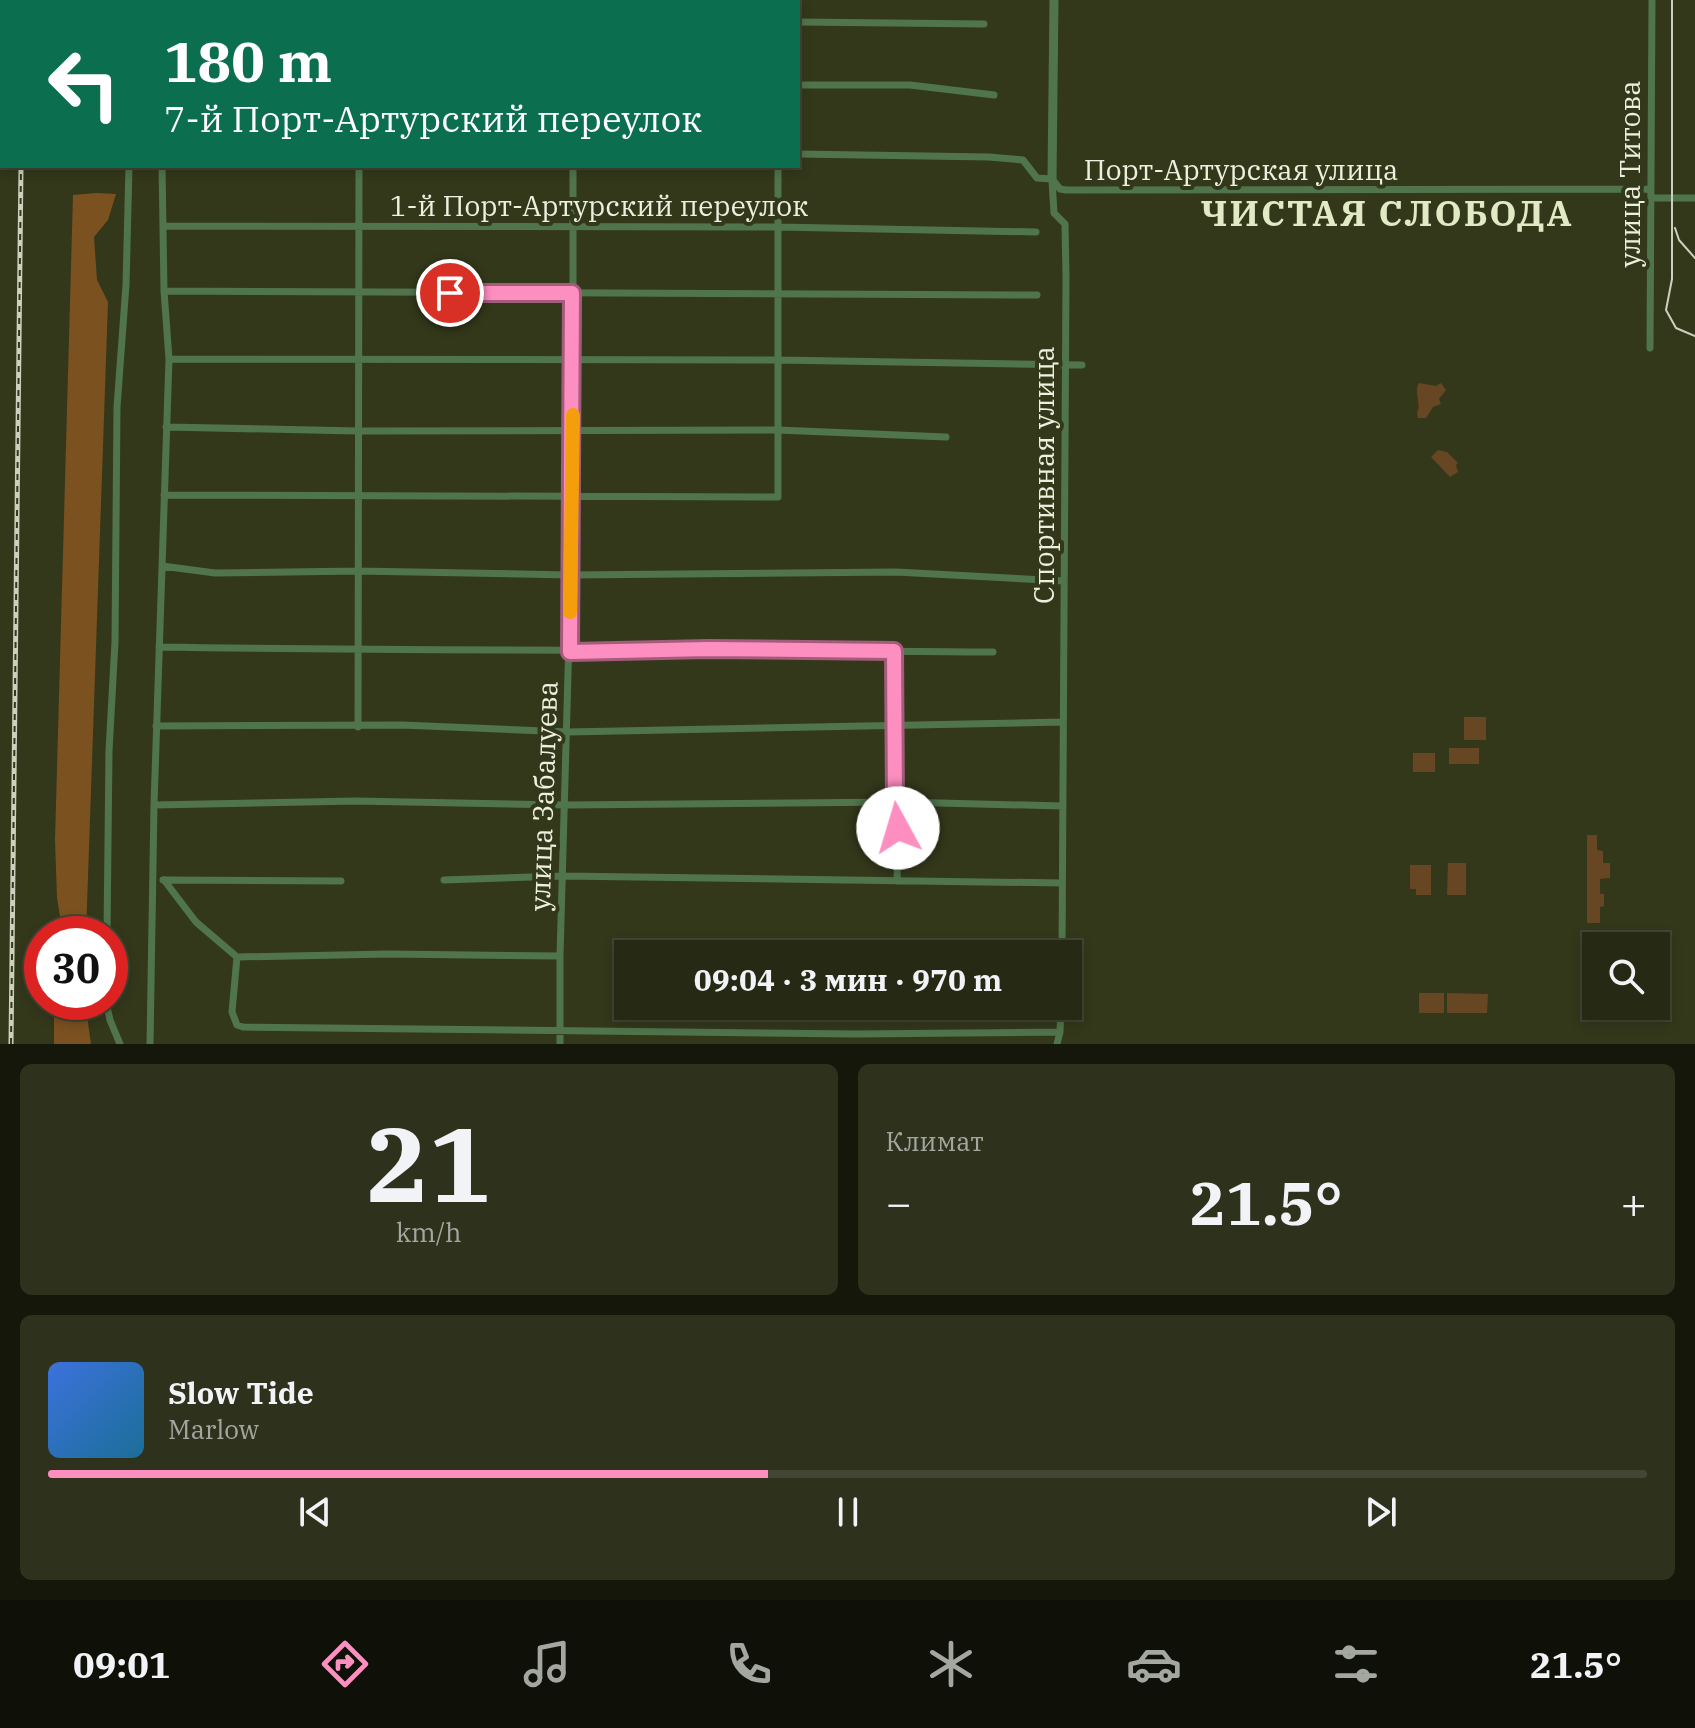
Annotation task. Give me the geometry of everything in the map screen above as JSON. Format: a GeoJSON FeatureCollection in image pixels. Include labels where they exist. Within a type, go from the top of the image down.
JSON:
{"type":"FeatureCollection","features":[{"type":"Feature","properties":{"kind":"street","name":"Спортивная улица"},"geometry":{"type":"LineString","coordinates":[[1054,0],[1052,179],[1054,213],[1065,224],[1062,940]]}},
{"type":"Feature","properties":{"kind":"street","name":"улица Титова"},"geometry":{"type":"LineString","coordinates":[[1650,348],[1652,0]]}},
{"type":"Feature","properties":{"kind":"street"},"geometry":{"type":"LineString","coordinates":[[800,22],[984,24]]}},
{"type":"Feature","properties":{"kind":"street"},"geometry":{"type":"LineString","coordinates":[[800,85],[910,85],[994,95]]}},
{"type":"Feature","properties":{"kind":"street","name":"Порт-Артурская улица"},"geometry":{"type":"LineString","coordinates":[[800,154],[1023,160],[1037,178],[1052,179],[1060,189],[1083,191],[1651,194],[1695,198]]}},
{"type":"Feature","properties":{"kind":"street"},"geometry":{"type":"LineString","coordinates":[[107,916],[117,407],[126,285],[129,168]]}},
{"type":"Feature","properties":{"kind":"street"},"geometry":{"type":"LineString","coordinates":[[150,1044],[156,726],[169,359],[164,291],[162,168]]}},
{"type":"Feature","properties":{"kind":"street"},"geometry":{"type":"LineString","coordinates":[[358,727],[359,168]]}},
{"type":"Feature","properties":{"kind":"street","name":"улица Забалуева"},"geometry":{"type":"LineString","coordinates":[[560,1044],[573,497],[573,168]]}},
{"type":"Feature","properties":{"kind":"street"},"geometry":{"type":"LineString","coordinates":[[164,495],[778,497],[778,168]]}},
{"type":"Feature","properties":{"kind":"street","name":"1-й Порт-Артурский переулок"},"geometry":{"type":"LineString","coordinates":[[163,226],[778,227],[1036,232]]}},
{"type":"Feature","properties":{"kind":"street"},"geometry":{"type":"LineString","coordinates":[[164,291],[1037,295]]}},
{"type":"Feature","properties":{"kind":"street"},"geometry":{"type":"LineString","coordinates":[[169,359],[778,360],[1082,365]]}},
{"type":"Feature","properties":{"kind":"street"},"geometry":{"type":"LineString","coordinates":[[166,427],[358,431],[778,430],[946,437]]}},
{"type":"Feature","properties":{"kind":"street"},"geometry":{"type":"LineString","coordinates":[[162,566],[215,573],[358,571],[570,575],[896,572],[1064,581]]}},
{"type":"Feature","properties":{"kind":"street"},"geometry":{"type":"LineString","coordinates":[[159,647],[570,652],[709,649],[993,652]]}},
{"type":"Feature","properties":{"kind":"street"},"geometry":{"type":"LineString","coordinates":[[894,651],[897,881]]}},
{"type":"Feature","properties":{"kind":"street"},"geometry":{"type":"LineString","coordinates":[[156,726],[402,725],[568,732],[1063,722]]}},
{"type":"Feature","properties":{"kind":"street"},"geometry":{"type":"LineString","coordinates":[[154,805],[356,801],[565,805],[897,802],[1063,806]]}},
{"type":"Feature","properties":{"kind":"street"},"geometry":{"type":"LineString","coordinates":[[444,880],[564,876],[1062,883]]}},
{"type":"Feature","properties":{"kind":"street"},"geometry":{"type":"LineString","coordinates":[[153,879],[341,881]]}},
{"type":"Feature","properties":{"kind":"street"},"geometry":{"type":"LineString","coordinates":[[164,880],[196,922],[237,957],[388,954],[560,956]]}},
{"type":"Feature","properties":{"kind":"street"},"geometry":{"type":"LineString","coordinates":[[237,957],[232,1012],[237,1025],[243,1027],[932,1035],[1060,1032]]}},
{"type":"Feature","properties":{"kind":"street"},"geometry":{"type":"LineString","coordinates":[[110,1020],[120,1044]]}},
{"type":"Feature","properties":{"kind":"street"},"geometry":{"type":"LineString","coordinates":[[1057,1044],[1060,1020]]}},
{"type":"Feature","properties":{"kind":"shaded area"},"geometry":{"type":"Polygon","coordinates":[[[116,194],[108,220],[94,237],[97,280],[108,302],[87,916],[60,916],[55,840],[73,195],[116,194]]]}},
{"type":"Feature","properties":{"kind":"shaded area"},"geometry":{"type":"Polygon","coordinates":[[[1419,383],[1436,386],[1441,383],[1446,390],[1439,399],[1441,404],[1433,407],[1426,418],[1418,418],[1417,413],[1419,383]]]}},
{"type":"Feature","properties":{"kind":"shaded area"},"geometry":{"type":"Polygon","coordinates":[[[1438,450],[1447,452],[1458,463],[1458,472],[1450,477],[1431,457],[1438,450]]]}},
{"type":"Feature","properties":{"kind":"shaded area"},"geometry":{"type":"Polygon","coordinates":[[[1464,717],[1486,717],[1486,740],[1464,740],[1464,717]]]}},
{"type":"Feature","properties":{"kind":"shaded area"},"geometry":{"type":"Polygon","coordinates":[[[1449,748],[1479,748],[1479,764],[1449,764],[1449,748]]]}},
{"type":"Feature","properties":{"kind":"shaded area"},"geometry":{"type":"Polygon","coordinates":[[[1413,753],[1435,753],[1435,772],[1413,772],[1413,753]]]}},
{"type":"Feature","properties":{"kind":"shaded area"},"geometry":{"type":"Polygon","coordinates":[[[1587,835],[1597,835],[1597,850],[1603,851],[1603,863],[1610,863],[1610,878],[1600,879],[1604,906],[1600,907],[1600,923],[1587,923],[1587,835]]]}},
{"type":"Feature","properties":{"kind":"shaded area"},"geometry":{"type":"Polygon","coordinates":[[[1448,863],[1466,863],[1466,895],[1447,895],[1448,863]]]}},
{"type":"Feature","properties":{"kind":"shaded area"},"geometry":{"type":"Polygon","coordinates":[[[1410,865],[1431,865],[1431,895],[1416,895],[1416,889],[1410,889],[1410,865]]]}},
{"type":"Feature","properties":{"kind":"shaded area"},"geometry":{"type":"Polygon","coordinates":[[[1419,993],[1444,993],[1444,1013],[1419,1013],[1419,993]]]}},
{"type":"Feature","properties":{"kind":"shaded area"},"geometry":{"type":"Polygon","coordinates":[[[1447,993],[1488,994],[1487,1013],[1447,1013],[1447,993]]]}},
{"type":"Feature","properties":{"kind":"shaded area"},"geometry":{"type":"Polygon","coordinates":[[[54,1020],[88,1020],[91,1044],[54,1044],[54,1020]]]}},
{"type":"Feature","properties":{"kind":"tram line"},"geometry":{"type":"LineString","coordinates":[[1672,0],[1672,279],[1666,310],[1676,328],[1695,336]]}},
{"type":"Feature","properties":{"kind":"tram line"},"geometry":{"type":"LineString","coordinates":[[1675,228],[1679,240],[1695,258]]}},
{"type":"Feature","properties":{"kind":"railway"},"geometry":{"type":"LineString","coordinates":[[11,1044],[21,168]]}},
{"type":"Feature","properties":{"kind":"slow traffic"},"geometry":{"type":"LineString","coordinates":[[570,612],[573,415]]}},
{"type":"Feature","properties":{"kind":"district","name":"ЧИСТАЯ СЛОБОДА"},"geometry":{"type":"Point","coordinates":[1387,212]}},
{"type":"Feature","properties":{"kind":"route"},"geometry":{"type":"LineString","coordinates":[[450,293],[572,293],[570,652],[709,649],[894,651],[895,802],[899,802],[898,828]]}}]}
